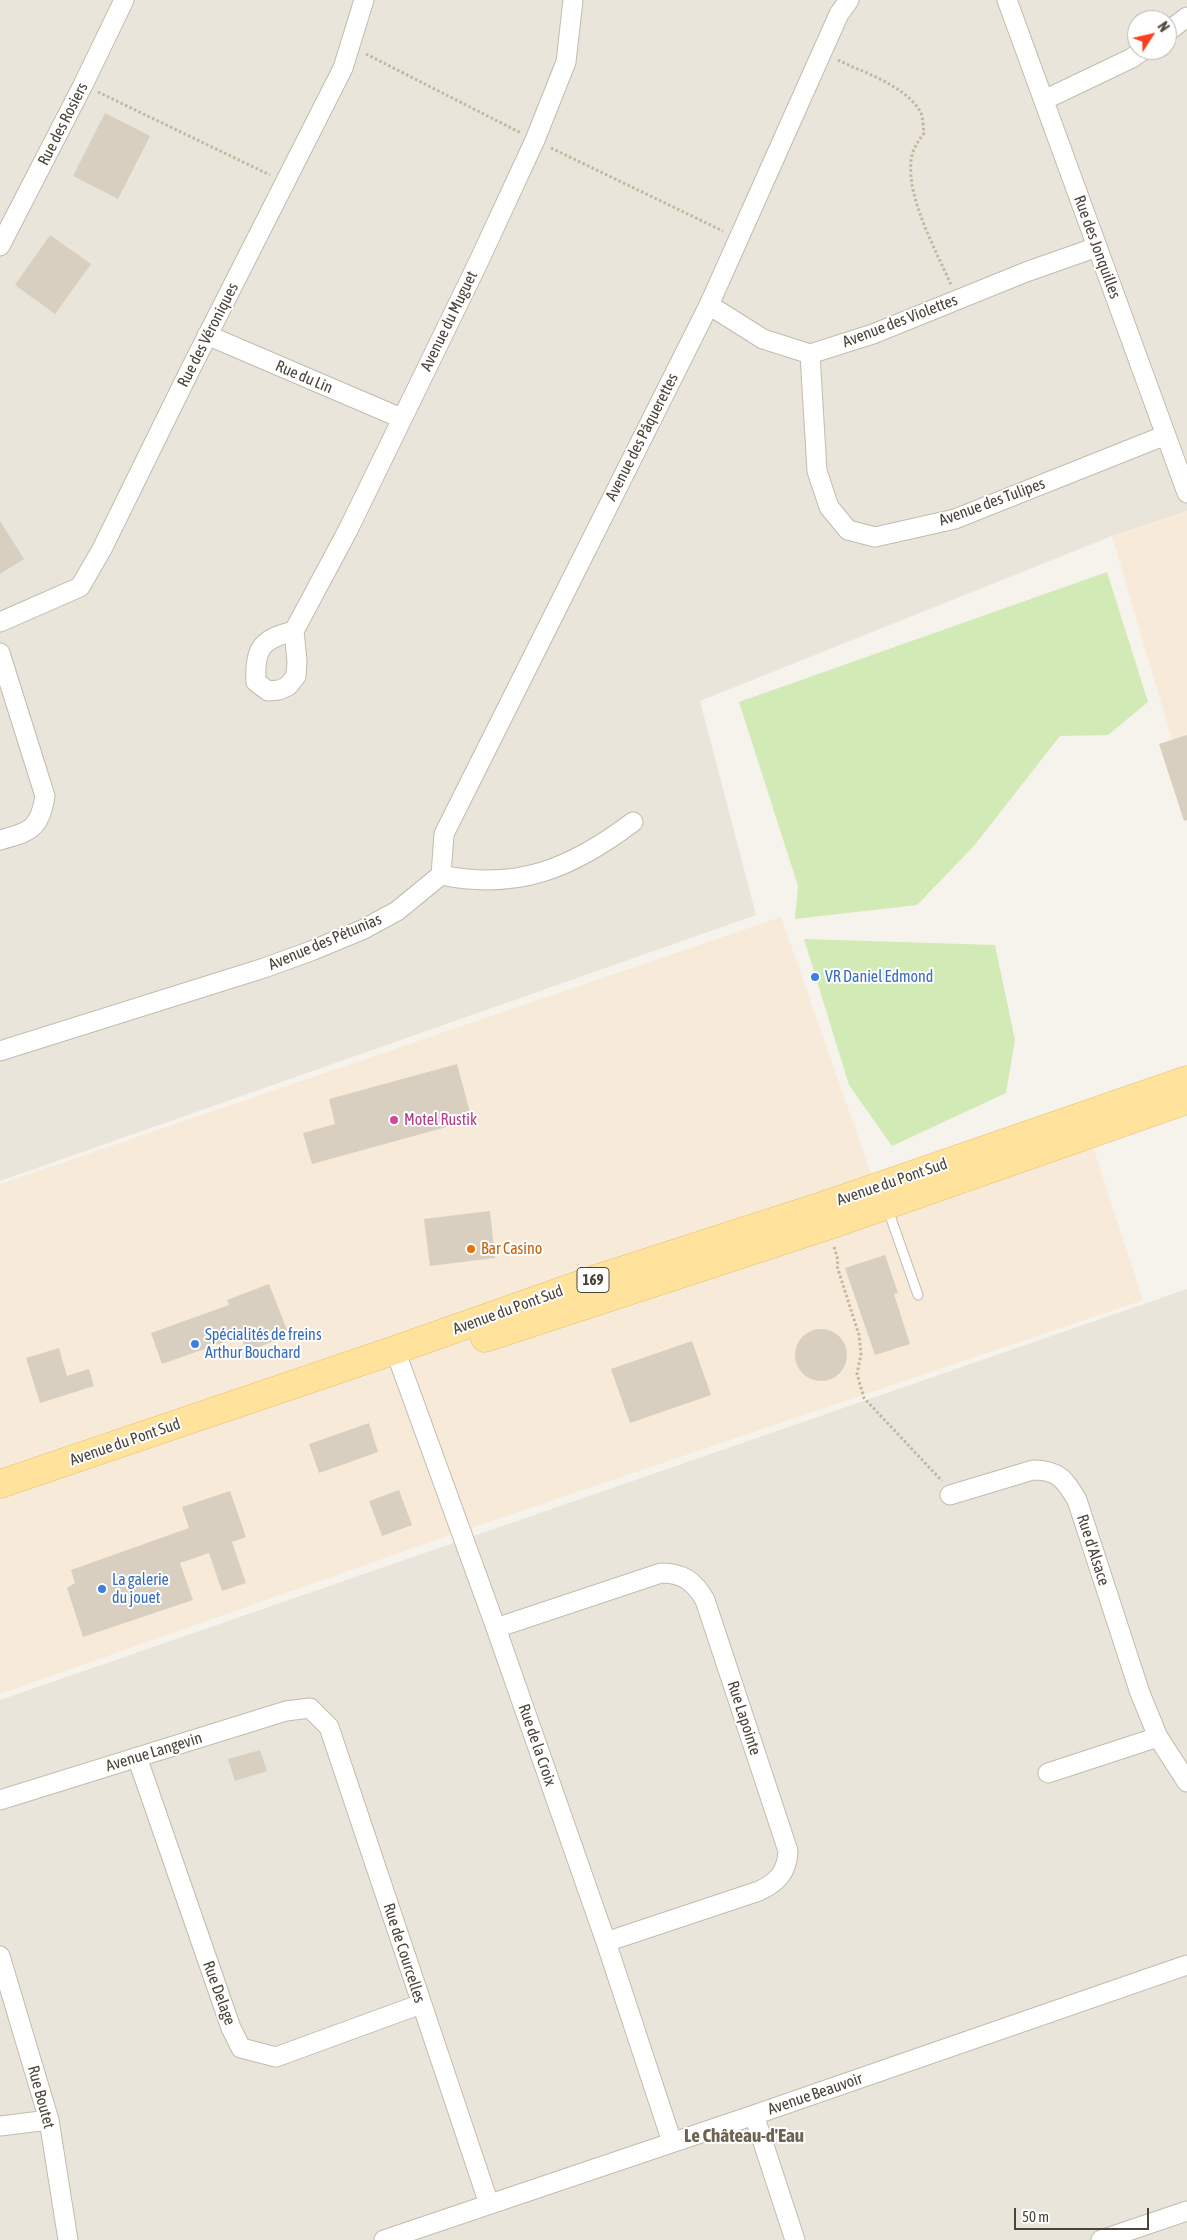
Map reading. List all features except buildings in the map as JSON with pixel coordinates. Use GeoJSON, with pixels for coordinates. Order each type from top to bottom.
{"type":"FeatureCollection","features":[{"type":"Feature","properties":{"kind":"main road","name":"Avenue du Pont Sud"},"geometry":{"type":"LineString","coordinates":[[0,1501],[398,1358],[602,1276],[822,1206],[1187,1080]]}},
{"type":"Feature","properties":{"kind":"main road","name":"Avenue du Pont Sud"},"geometry":{"type":"LineString","coordinates":[[0,1484],[398,1358],[821,1228],[1187,1100]]}},
{"type":"Feature","properties":{"kind":"street","name":"Rue des Rosiers"},"geometry":{"type":"LineString","coordinates":[[0,246],[84,85],[124,0]]}},
{"type":"Feature","properties":{"kind":"street","name":"Rue des Véroniques"},"geometry":{"type":"LineString","coordinates":[[0,622],[80,587],[102,549],[207,335],[343,68],[364,0]]}},
{"type":"Feature","properties":{"kind":"street","name":"Avenue du Muguet"},"geometry":{"type":"LineString","coordinates":[[294,632],[348,530],[478,263],[535,140],[566,62],[574,0]]}},
{"type":"Feature","properties":{"kind":"street","name":"Avenue des Pâquerettes"},"geometry":{"type":"LineString","coordinates":[[441,875],[444,834],[708,304],[839,14],[849,0]]}},
{"type":"Feature","properties":{"kind":"street","name":"Rue des Jonquilles"},"geometry":{"type":"LineString","coordinates":[[1007,0],[1187,493]]}},
{"type":"Feature","properties":{"kind":"street"},"geometry":{"type":"LineString","coordinates":[[1044,100],[1128,60]]}},
{"type":"Feature","properties":{"kind":"street","name":"Avenue des Violettes"},"geometry":{"type":"LineString","coordinates":[[810,354],[873,334],[1026,272],[1097,247]]}},
{"type":"Feature","properties":{"kind":"street"},"geometry":{"type":"LineString","coordinates":[[708,304],[763,339],[810,354]]}},
{"type":"Feature","properties":{"kind":"street","name":"Rue du Lin"},"geometry":{"type":"LineString","coordinates":[[207,335],[401,418]]}},
{"type":"Feature","properties":{"kind":"street","name":"Avenue des Tulipes"},"geometry":{"type":"LineString","coordinates":[[810,354],[817,471],[829,507],[848,530],[875,537],[955,519],[1166,435]]}},
{"type":"Feature","properties":{"kind":"street"},"geometry":{"type":"LineString","coordinates":[[0,653],[45,796],[42,816],[31,829],[0,840]]}},
{"type":"Feature","properties":{"kind":"street"},"geometry":{"type":"LineString","coordinates":[[441,875],[466,880],[502,881],[544,872],[580,858],[633,822]]}},
{"type":"Feature","properties":{"kind":"street","name":"Avenue des Pétunias"},"geometry":{"type":"LineString","coordinates":[[0,1051],[264,968],[311,951],[364,929],[397,911],[441,875]]}},
{"type":"Feature","properties":{"kind":"street","name":"Rue de la Croix"},"geometry":{"type":"LineString","coordinates":[[398,1358],[496,1628],[606,1942],[672,2142]]}},
{"type":"Feature","properties":{"kind":"street","name":"Rue d'Alsace"},"geometry":{"type":"LineString","coordinates":[[952,1494],[1033,1470],[1046,1470],[1056,1474],[1067,1483],[1077,1500],[1140,1693],[1158,1737],[1187,1782]]}},
{"type":"Feature","properties":{"kind":"street","name":"Rue Lapointe"},"geometry":{"type":"LineString","coordinates":[[496,1628],[661,1573],[674,1573],[685,1576],[693,1583],[705,1600],[788,1851],[787,1862],[779,1879],[771,1885],[606,1942]]}},
{"type":"Feature","properties":{"kind":"street","name":"Avenue Langevin"},"geometry":{"type":"LineString","coordinates":[[0,1800],[286,1710],[310,1708]]}},
{"type":"Feature","properties":{"kind":"street","name":"Rue de Courcelles"},"geometry":{"type":"LineString","coordinates":[[310,1708],[329,1727],[488,2204]]}},
{"type":"Feature","properties":{"kind":"street"},"geometry":{"type":"LineString","coordinates":[[1048,1773],[1158,1737]]}},
{"type":"Feature","properties":{"kind":"street","name":"Rue Delage"},"geometry":{"type":"LineString","coordinates":[[137,1757],[231,2028],[242,2048],[276,2057],[421,2004]]}},
{"type":"Feature","properties":{"kind":"street","name":"Rue Boutet"},"geometry":{"type":"LineString","coordinates":[[0,1956],[49,2120],[68,2240]]}},
{"type":"Feature","properties":{"kind":"street","name":"Avenue Beauvoir"},"geometry":{"type":"LineString","coordinates":[[384,2240],[754,2115],[1187,1965]]}},
{"type":"Feature","properties":{"kind":"street"},"geometry":{"type":"LineString","coordinates":[[754,2115],[795,2240]]}},
{"type":"Feature","properties":{"kind":"street"},"geometry":{"type":"LineString","coordinates":[[0,2126],[49,2120]]}},
{"type":"Feature","properties":{"kind":"street"},"geometry":{"type":"LineString","coordinates":[[1101,2240],[1187,2211]]}},
{"type":"Feature","properties":{"kind":"lane"},"geometry":{"type":"LineString","coordinates":[[886,1204],[918,1295]]}},
{"type":"Feature","properties":{"kind":"path"},"geometry":{"type":"LineString","coordinates":[[822,52],[892,86],[907,97],[921,112],[924,133],[915,146],[911,161],[913,189],[957,300]]}},
{"type":"Feature","properties":{"kind":"path"},"geometry":{"type":"LineString","coordinates":[[84,85],[285,182]]}},
{"type":"Feature","properties":{"kind":"path"},"geometry":{"type":"LineString","coordinates":[[833,1244],[838,1260],[837,1266],[859,1335],[861,1354],[857,1374],[864,1398],[952,1494]]}},
{"type":"Feature","properties":{"kind":"shaded area"},"geometry":{"type":"Polygon","coordinates":[[[0,0],[1187,0],[1187,511],[1112,536],[700,701],[756,915],[0,1181],[0,0]]]}},
{"type":"Feature","properties":{"kind":"shaded area"},"geometry":{"type":"Polygon","coordinates":[[[1187,511],[1187,791],[1112,536],[1187,511]]]}},
{"type":"Feature","properties":{"kind":"shaded area"},"geometry":{"type":"Polygon","coordinates":[[[781,917],[884,1211],[1092,1144],[1143,1300],[450,1535],[0,1694],[0,1184],[781,917]]]}},
{"type":"Feature","properties":{"kind":"shaded area"},"geometry":{"type":"Polygon","coordinates":[[[1187,1289],[1187,2240],[0,2240],[0,1700],[1187,1289]]]}},
{"type":"Feature","properties":{"kind":"green space"},"geometry":{"type":"Polygon","coordinates":[[[1107,572],[1148,702],[1108,735],[1060,736],[973,847],[917,905],[795,919],[798,886],[739,702],[1107,572]]]}},
{"type":"Feature","properties":{"kind":"green space"},"geometry":{"type":"Polygon","coordinates":[[[804,939],[995,945],[1015,1040],[1006,1093],[892,1146],[849,1085],[804,939]]]}},
{"type":"Feature","properties":{"kind":"place","name":"VR Daniel Edmond"},"geometry":{"type":"Point","coordinates":[815,977]}},
{"type":"Feature","properties":{"kind":"place","name":"Motel Rustik"},"geometry":{"type":"Point","coordinates":[394,1120]}},
{"type":"Feature","properties":{"kind":"place","name":"Bar Casino"},"geometry":{"type":"Point","coordinates":[471,1249]}},
{"type":"Feature","properties":{"kind":"place","name":"Spécialités de freins Arthur Bouchard"},"geometry":{"type":"Point","coordinates":[195,1344]}},
{"type":"Feature","properties":{"kind":"place","name":"La galerie du jouet"},"geometry":{"type":"Point","coordinates":[102,1589]}},
{"type":"Feature","properties":{"kind":"district","name":"Le Château-d'Eau"},"geometry":{"type":"Point","coordinates":[744,2136]}}]}
